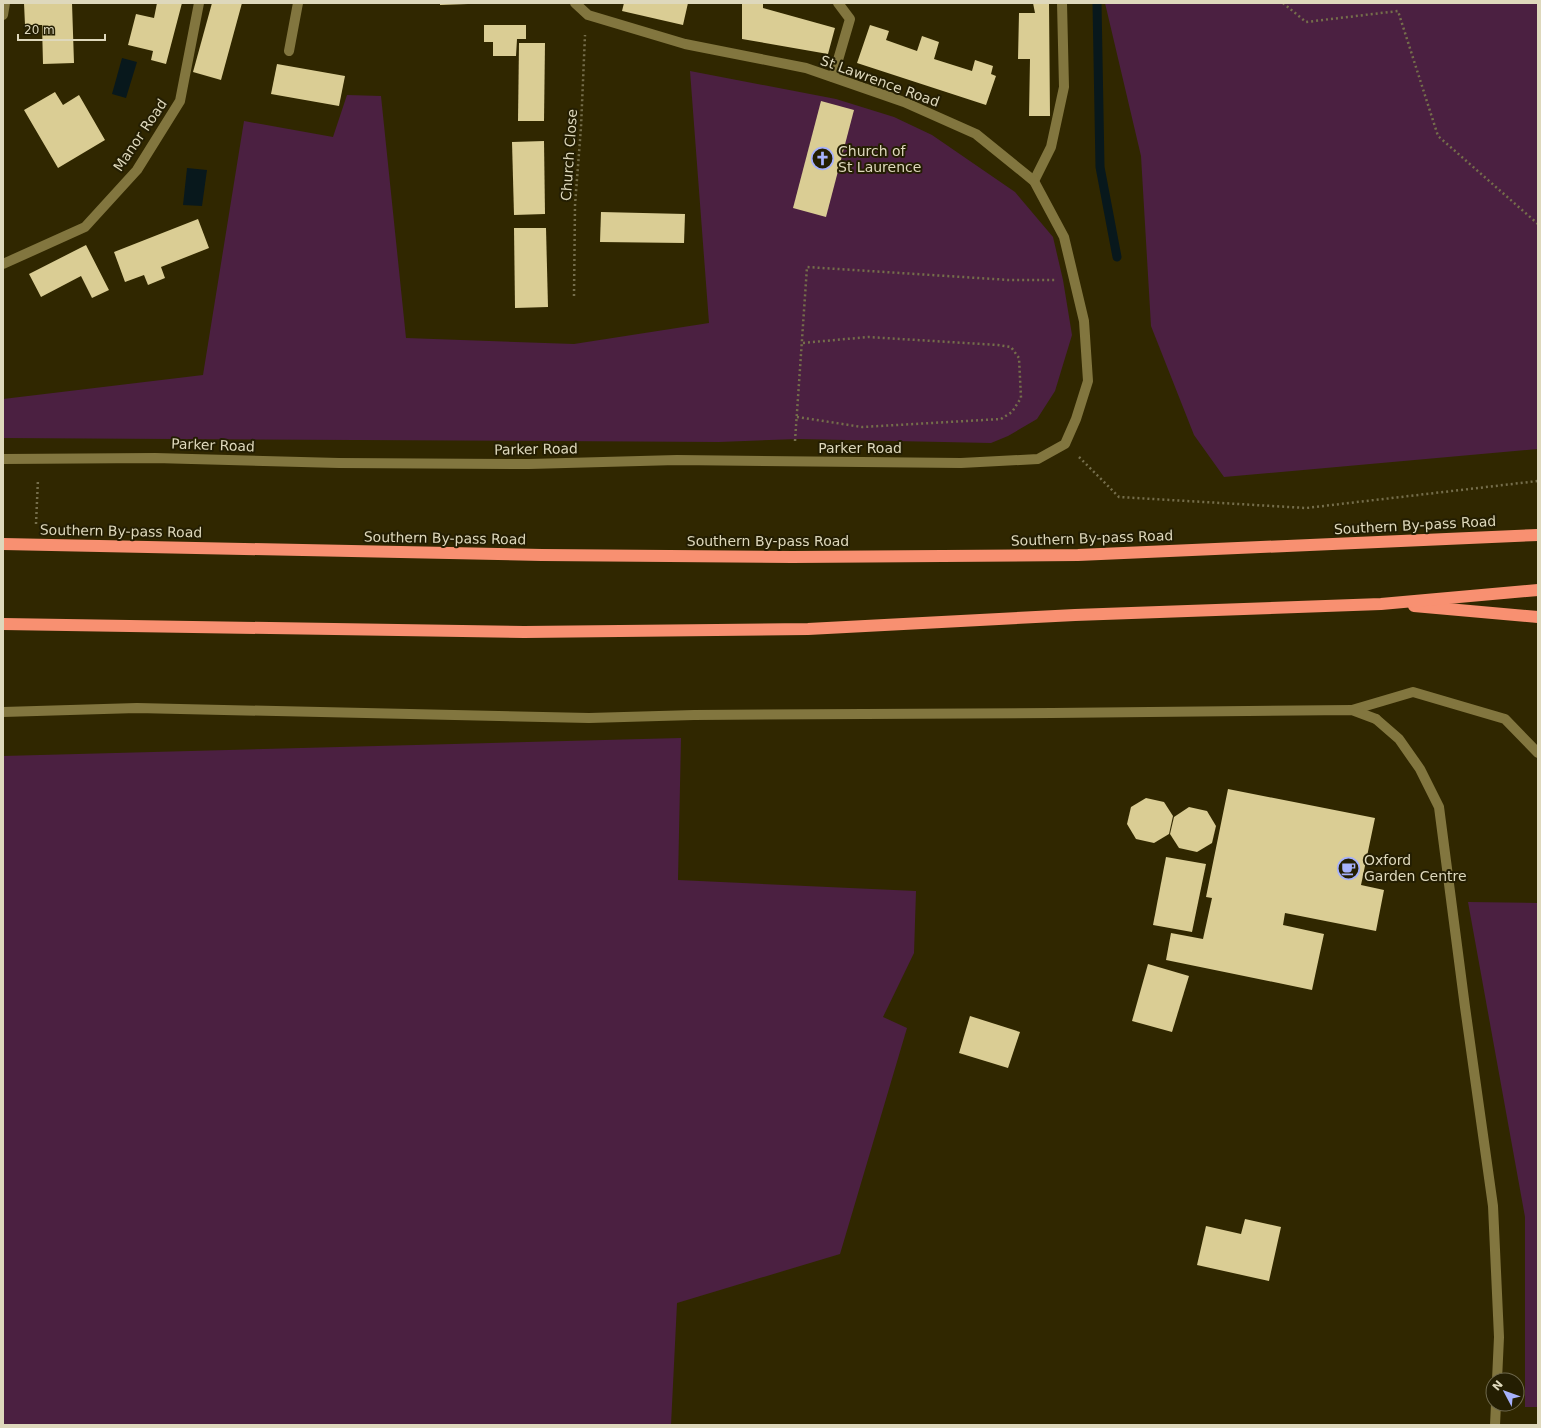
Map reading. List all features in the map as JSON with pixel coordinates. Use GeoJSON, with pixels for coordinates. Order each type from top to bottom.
{"type":"FeatureCollection","features":[{"type":"Feature","properties":{"kind":"highway","name":"Southern By-pass Road"},"geometry":{"type":"LineString","coordinates":[[3,544],[534,555],[792,557],[1078,555],[1536,534]]}},
{"type":"Feature","properties":{"kind":"highway"},"geometry":{"type":"LineString","coordinates":[[3,624],[524,632],[808,629],[1075,615],[1381,604],[1538,590]]}},
{"type":"Feature","properties":{"kind":"highway"},"geometry":{"type":"LineString","coordinates":[[1381,604],[1538,617]]}},
{"type":"Feature","properties":{"kind":"street"},"geometry":{"type":"LineString","coordinates":[[3,15],[5,3]]}},
{"type":"Feature","properties":{"kind":"street","name":"Manor Road"},"geometry":{"type":"LineString","coordinates":[[3,264],[85,227],[137,170],[180,100],[199,3]]}},
{"type":"Feature","properties":{"kind":"street"},"geometry":{"type":"LineString","coordinates":[[289,51],[298,3]]}},
{"type":"Feature","properties":{"kind":"street","name":"St Lawrence Road"},"geometry":{"type":"LineString","coordinates":[[575,3],[588,15],[685,44],[806,68],[904,102],[976,134],[1034,181],[1064,237],[1084,321],[1088,381],[1076,419],[1065,444]]}},
{"type":"Feature","properties":{"kind":"street"},"geometry":{"type":"LineString","coordinates":[[833,77],[850,19],[838,3]]}},
{"type":"Feature","properties":{"kind":"street"},"geometry":{"type":"LineString","coordinates":[[1034,181],[1051,147],[1064,87],[1062,3]]}},
{"type":"Feature","properties":{"kind":"street","name":"Parker Road"},"geometry":{"type":"LineString","coordinates":[[3,459],[155,458],[339,463],[522,464],[677,460],[961,463],[1038,459],[1065,444]]}},
{"type":"Feature","properties":{"kind":"street"},"geometry":{"type":"LineString","coordinates":[[3,712],[136,708],[589,718],[694,715],[1052,714],[1352,710],[1414,692],[1505,719],[1538,753]]}},
{"type":"Feature","properties":{"kind":"street"},"geometry":{"type":"LineString","coordinates":[[1352,710],[1376,719],[1399,739],[1420,769],[1439,807],[1493,1206],[1499,1337],[1497,1372]]}},
{"type":"Feature","properties":{"kind":"street"},"geometry":{"type":"LineString","coordinates":[[1495,1425],[1496,1412]]}},
{"type":"Feature","properties":{"kind":"path"},"geometry":{"type":"LineString","coordinates":[[1283,3],[1306,22],[1398,12],[1438,136],[1538,224]]}},
{"type":"Feature","properties":{"kind":"path","name":"Church Close"},"geometry":{"type":"LineString","coordinates":[[574,296],[575,205],[582,127],[585,26],[588,15]]}},
{"type":"Feature","properties":{"kind":"path"},"geometry":{"type":"LineString","coordinates":[[794,461],[807,267],[1009,280],[1063,280],[1074,276]]}},
{"type":"Feature","properties":{"kind":"path"},"geometry":{"type":"LineString","coordinates":[[797,417],[862,427],[1001,419],[1012,412],[1021,398],[1019,358],[1011,347],[868,337],[802,343]]}},
{"type":"Feature","properties":{"kind":"path"},"geometry":{"type":"LineString","coordinates":[[1065,444],[1119,497],[1306,508],[1538,482]]}},
{"type":"Feature","properties":{"kind":"path"},"geometry":{"type":"LineString","coordinates":[[34,544],[40,458]]}},
{"type":"Feature","properties":{"kind":"shaded area"},"geometry":{"type":"Polygon","coordinates":[[[1105,3],[1538,3],[1538,449],[1224,477],[1194,435],[1151,326],[1141,156],[1105,3]]]}},
{"type":"Feature","properties":{"kind":"shaded area"},"geometry":{"type":"Polygon","coordinates":[[[122,58],[137,62],[126,98],[112,94],[122,58]]]}},
{"type":"Feature","properties":{"kind":"shaded area"},"geometry":{"type":"Polygon","coordinates":[[[690,71],[836,99],[894,117],[932,135],[1015,192],[1053,237],[1063,280],[1072,335],[1055,391],[1037,419],[1008,436],[991,443],[798,439],[719,442],[3,438],[3,399],[203,375],[244,121],[333,137],[347,95],[381,96],[406,338],[574,344],[709,323],[690,71]]]}},
{"type":"Feature","properties":{"kind":"shaded area"},"geometry":{"type":"Polygon","coordinates":[[[187,168],[207,170],[202,206],[183,205],[187,168]]]}},
{"type":"Feature","properties":{"kind":"shaded area"},"geometry":{"type":"Polygon","coordinates":[[[681,738],[678,880],[916,891],[914,953],[883,1017],[907,1028],[840,1254],[677,1303],[671,1425],[3,1425],[3,756],[681,738]]]}},
{"type":"Feature","properties":{"kind":"shaded area"},"geometry":{"type":"Polygon","coordinates":[[[1468,902],[1538,903],[1538,1407],[1525,1407],[1525,1217],[1468,902]]]}},
{"type":"Feature","properties":{"kind":"building"},"geometry":{"type":"Polygon","coordinates":[[[24,3],[72,3],[74,63],[43,64],[42,25],[25,25],[24,3]]]}},
{"type":"Feature","properties":{"kind":"building"},"geometry":{"type":"Polygon","coordinates":[[[157,3],[182,3],[166,64],[151,60],[153,51],[128,45],[136,14],[154,18],[157,3]]]}},
{"type":"Feature","properties":{"kind":"building"},"geometry":{"type":"Polygon","coordinates":[[[212,3],[242,3],[221,80],[193,72],[212,3]]]}},
{"type":"Feature","properties":{"kind":"building"},"geometry":{"type":"Polygon","coordinates":[[[440,3],[468,3],[468,4],[440,5],[440,3]]]}},
{"type":"Feature","properties":{"kind":"building"},"geometry":{"type":"Polygon","coordinates":[[[624,3],[688,3],[683,25],[622,11],[624,3]]]}},
{"type":"Feature","properties":{"kind":"building"},"geometry":{"type":"Polygon","coordinates":[[[742,3],[763,3],[763,8],[835,28],[828,54],[742,39],[742,3]]]}},
{"type":"Feature","properties":{"kind":"building"},"geometry":{"type":"Polygon","coordinates":[[[1033,3],[1049,3],[1050,116],[1029,116],[1030,59],[1018,59],[1019,13],[1035,13],[1033,3]]]}},
{"type":"Feature","properties":{"kind":"building"},"geometry":{"type":"Polygon","coordinates":[[[484,25],[526,25],[526,39],[517,39],[516,56],[493,56],[493,42],[484,42],[484,25]]]}},
{"type":"Feature","properties":{"kind":"building"},"geometry":{"type":"Polygon","coordinates":[[[870,25],[889,31],[886,40],[917,51],[922,36],[939,42],[934,59],[972,71],[975,60],[993,66],[991,74],[996,76],[986,105],[857,63],[870,25]]]}},
{"type":"Feature","properties":{"kind":"building"},"geometry":{"type":"Polygon","coordinates":[[[519,43],[545,43],[544,121],[518,121],[519,43]]]}},
{"type":"Feature","properties":{"kind":"building"},"geometry":{"type":"Polygon","coordinates":[[[277,64],[345,76],[339,106],[271,94],[277,64]]]}},
{"type":"Feature","properties":{"kind":"building"},"geometry":{"type":"Polygon","coordinates":[[[55,92],[63,105],[79,95],[105,140],[58,168],[24,110],[55,92]]]}},
{"type":"Feature","properties":{"kind":"building","name":"Church of St Laurence"},"geometry":{"type":"Polygon","coordinates":[[[821,101],[854,110],[826,217],[793,208],[821,101]]]}},
{"type":"Feature","properties":{"kind":"building"},"geometry":{"type":"Polygon","coordinates":[[[544,141],[545,214],[514,215],[512,142],[544,141]]]}},
{"type":"Feature","properties":{"kind":"building"},"geometry":{"type":"Polygon","coordinates":[[[601,212],[685,214],[684,243],[600,242],[601,212]]]}},
{"type":"Feature","properties":{"kind":"building"},"geometry":{"type":"Polygon","coordinates":[[[198,219],[209,248],[161,267],[165,278],[148,285],[144,275],[125,282],[114,252],[198,219]]]}},
{"type":"Feature","properties":{"kind":"building"},"geometry":{"type":"Polygon","coordinates":[[[514,228],[546,228],[548,307],[515,308],[514,228]]]}},
{"type":"Feature","properties":{"kind":"building"},"geometry":{"type":"Polygon","coordinates":[[[86,245],[109,290],[92,298],[81,276],[41,297],[29,274],[86,245]]]}},
{"type":"Feature","properties":{"kind":"building"},"geometry":{"type":"Polygon","coordinates":[[[1228,789],[1375,818],[1361,885],[1384,890],[1376,931],[1285,913],[1283,925],[1324,934],[1312,990],[1166,960],[1171,933],[1203,939],[1212,898],[1206,897],[1228,789]]]}},
{"type":"Feature","properties":{"kind":"building"},"geometry":{"type":"Polygon","coordinates":[[[1146,798],[1164,802],[1173,816],[1169,834],[1154,843],[1136,839],[1127,824],[1131,807],[1146,798]]]}},
{"type":"Feature","properties":{"kind":"building"},"geometry":{"type":"Polygon","coordinates":[[[1189,807],[1207,811],[1216,826],[1212,843],[1197,852],[1179,848],[1170,834],[1174,817],[1189,807]]]}},
{"type":"Feature","properties":{"kind":"building"},"geometry":{"type":"Polygon","coordinates":[[[1166,857],[1206,864],[1192,932],[1153,925],[1166,857]]]}},
{"type":"Feature","properties":{"kind":"building"},"geometry":{"type":"Polygon","coordinates":[[[1148,964],[1189,976],[1172,1032],[1132,1021],[1148,964]]]}},
{"type":"Feature","properties":{"kind":"building"},"geometry":{"type":"Polygon","coordinates":[[[970,1016],[1020,1032],[1008,1068],[959,1053],[970,1016]]]}},
{"type":"Feature","properties":{"kind":"building"},"geometry":{"type":"Polygon","coordinates":[[[1245,1219],[1281,1227],[1269,1281],[1197,1265],[1206,1226],[1241,1234],[1245,1219]]]}},
{"type":"Feature","properties":{"kind":"waterway"},"geometry":{"type":"LineString","coordinates":[[1097,3],[1100,167],[1117,257]]}},
{"type":"Feature","properties":{"kind":"place","name":"Church of St Laurence"},"geometry":{"type":"Point","coordinates":[823,159]}},
{"type":"Feature","properties":{"kind":"place","name":"Oxford Garden Centre"},"geometry":{"type":"Point","coordinates":[1348,868]}}]}
